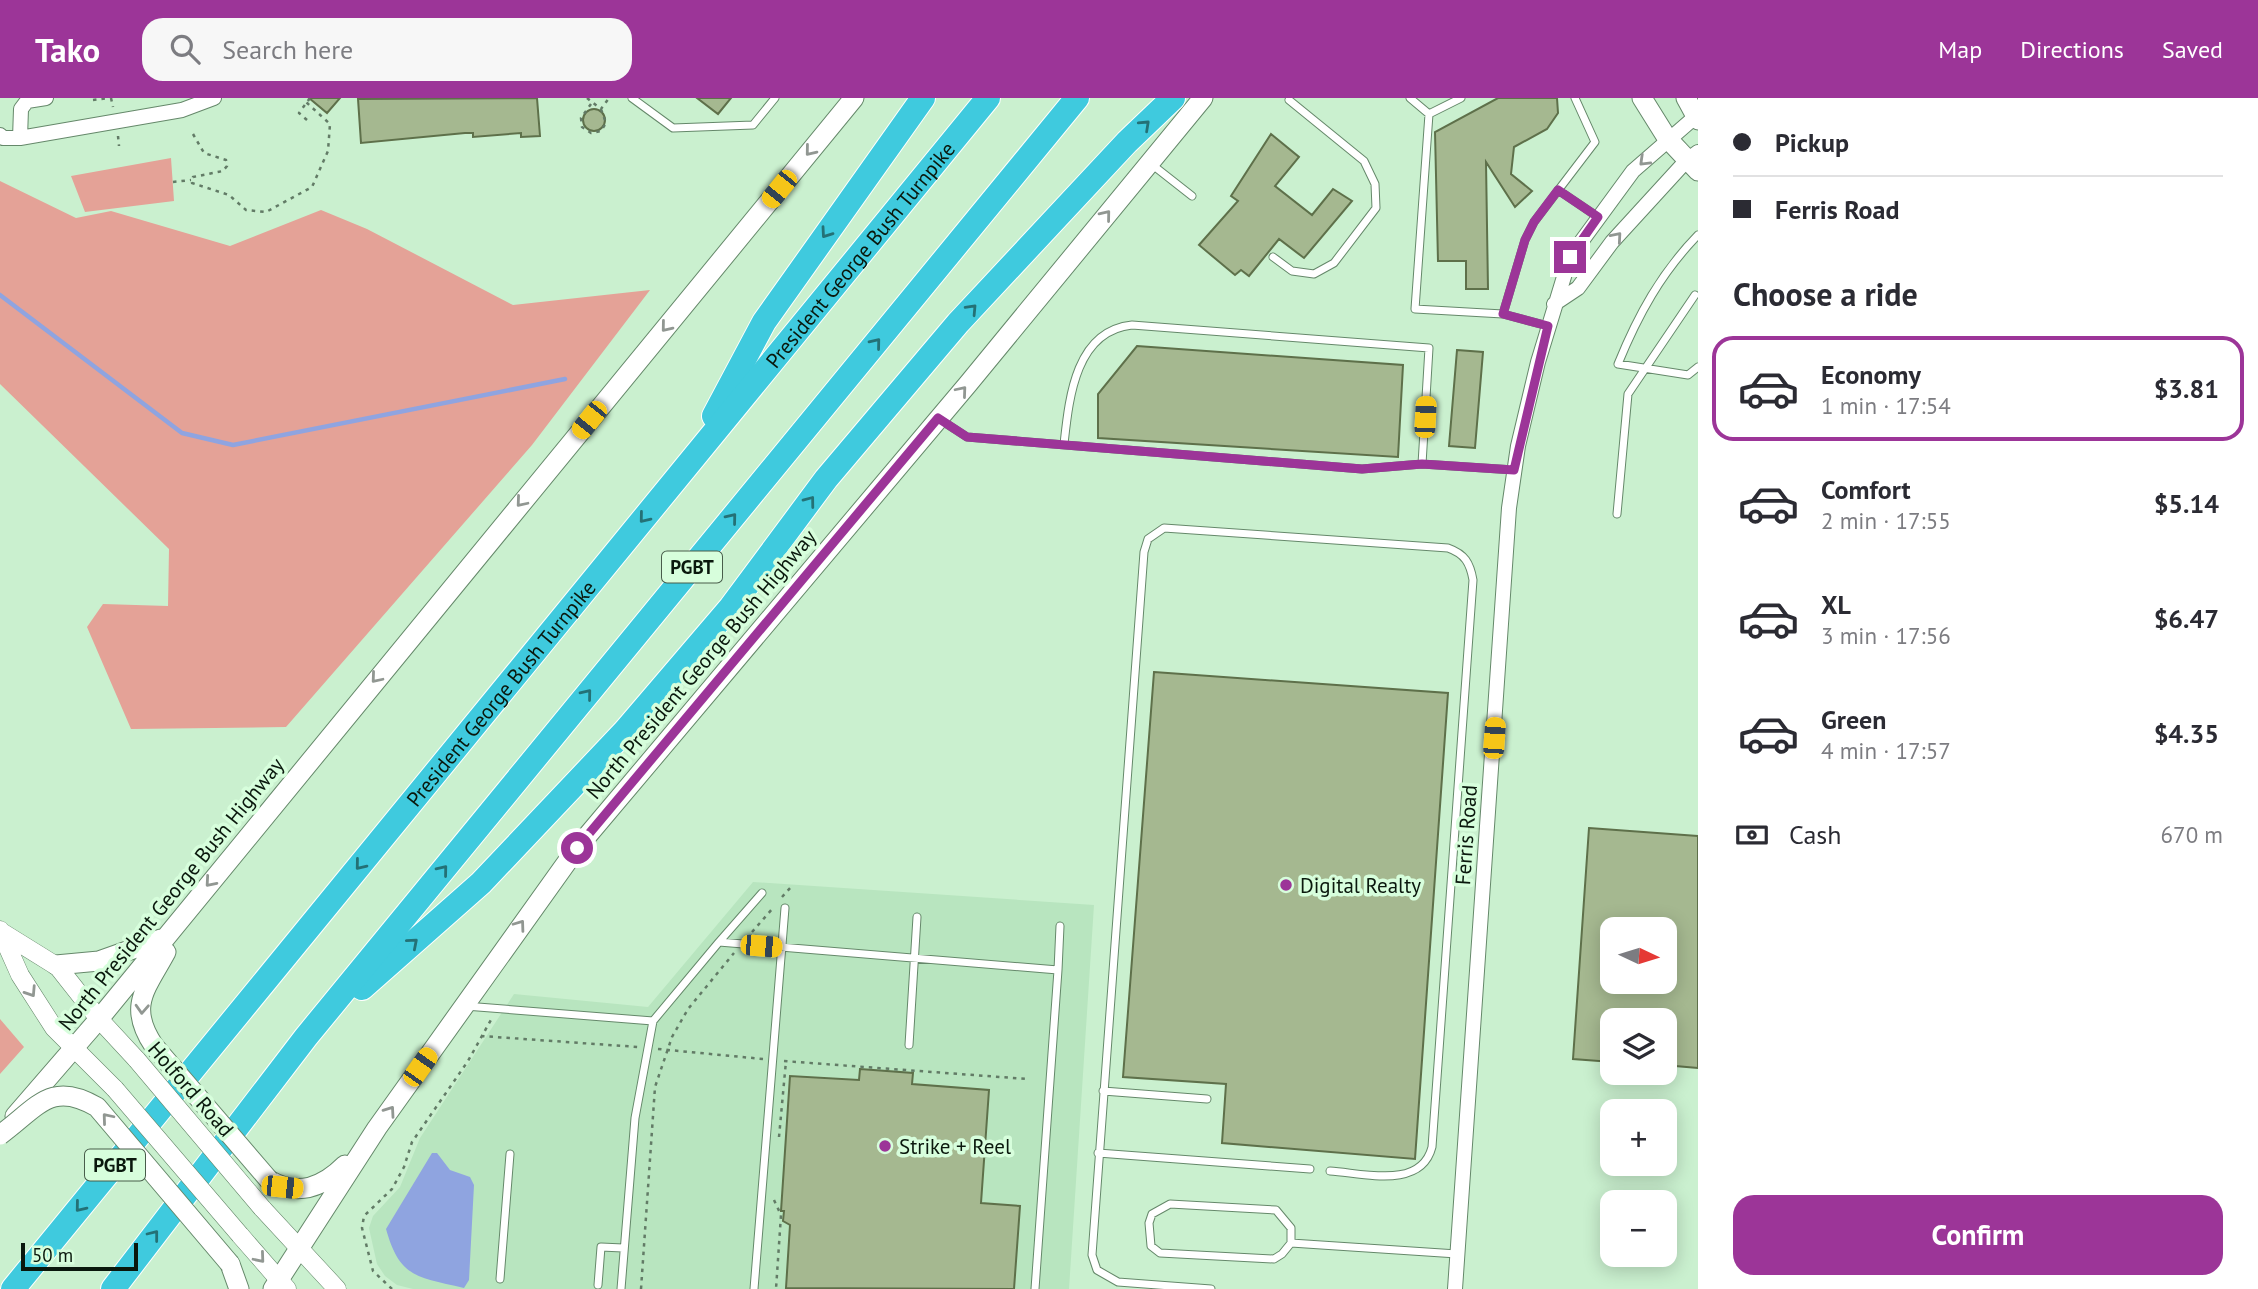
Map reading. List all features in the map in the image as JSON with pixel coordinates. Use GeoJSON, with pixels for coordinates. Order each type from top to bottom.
{"type":"FeatureCollection","features":[{"type":"Feature","properties":{"kind":"highway"},"geometry":{"type":"LineString","coordinates":[[688,466],[764,322],[923,98]]}},
{"type":"Feature","properties":{"kind":"highway","name":"President George Bush Turnpike"},"geometry":{"type":"LineString","coordinates":[[13,1289],[989,98]]}},
{"type":"Feature","properties":{"kind":"highway","name":"PGBT"},"geometry":{"type":"LineString","coordinates":[[113,1289],[306,1037],[1077,98]]}},
{"type":"Feature","properties":{"kind":"highway"},"geometry":{"type":"LineString","coordinates":[[306,1037],[481,883],[625,731],[731,607],[826,479],[958,323],[1126,142],[1173,98]]}},
{"type":"Feature","properties":{"kind":"main road","name":"North President George Bush Highway"},"geometry":{"type":"LineString","coordinates":[[0,1134],[99,1019],[854,98]]}},
{"type":"Feature","properties":{"kind":"main road","name":"North President George Bush Highway"},"geometry":{"type":"LineString","coordinates":[[280,1286],[298,1250],[370,1140],[577,848],[1203,98]]}},
{"type":"Feature","properties":{"kind":"main road"},"geometry":{"type":"LineString","coordinates":[[1642,98],[1667,138],[1694,161]]}},
{"type":"Feature","properties":{"kind":"main road"},"geometry":{"type":"LineString","coordinates":[[1686,98],[1697,118]]}},
{"type":"Feature","properties":{"kind":"main road"},"geometry":{"type":"LineString","coordinates":[[192,904],[145,988],[138,1009],[143,1029],[154,1046],[269,1180],[282,1187],[300,1189],[318,1186],[332,1179],[370,1140]]}},
{"type":"Feature","properties":{"kind":"main road"},"geometry":{"type":"LineString","coordinates":[[56,965],[109,959],[165,937]]}},
{"type":"Feature","properties":{"kind":"main road"},"geometry":{"type":"LineString","coordinates":[[0,1134],[56,1094],[76,1094],[97,1107],[230,1264],[239,1289]]}},
{"type":"Feature","properties":{"kind":"street"},"geometry":{"type":"LineString","coordinates":[[20,138],[21,108],[27,101],[46,98]]}},
{"type":"Feature","properties":{"kind":"street"},"geometry":{"type":"LineString","coordinates":[[0,135],[3,138],[20,138],[182,110],[208,99]]}},
{"type":"Feature","properties":{"kind":"street","name":"Ferris Road"},"geometry":{"type":"LineString","coordinates":[[1455,1289],[1509,508],[1514,470],[1548,326],[1570,257],[1633,171],[1667,138],[1697,118]]}},
{"type":"Feature","properties":{"kind":"street"},"geometry":{"type":"LineString","coordinates":[[1554,304],[1578,288],[1612,243],[1694,161]]}},
{"type":"Feature","properties":{"kind":"street","name":"Holford Road"},"geometry":{"type":"LineString","coordinates":[[0,930],[56,965],[99,1019],[298,1250],[337,1289]]}},
{"type":"Feature","properties":{"kind":"street","name":"Holford Road"},"geometry":{"type":"LineString","coordinates":[[0,930],[20,975],[54,1028],[115,1089],[280,1286]]}},
{"type":"Feature","properties":{"kind":"lane"},"geometry":{"type":"LineString","coordinates":[[632,98],[673,128],[753,125],[775,98]]}},
{"type":"Feature","properties":{"kind":"lane"},"geometry":{"type":"LineString","coordinates":[[1410,98],[1429,114]]}},
{"type":"Feature","properties":{"kind":"lane"},"geometry":{"type":"LineString","coordinates":[[1429,114],[1461,98]]}},
{"type":"Feature","properties":{"kind":"lane"},"geometry":{"type":"LineString","coordinates":[[1503,314],[1525,240],[1534,222],[1595,142],[1575,98]]}},
{"type":"Feature","properties":{"kind":"lane"},"geometry":{"type":"LineString","coordinates":[[1273,257],[1292,271],[1314,274],[1334,263],[1376,208],[1375,184],[1364,161],[1289,99]]}},
{"type":"Feature","properties":{"kind":"lane"},"geometry":{"type":"LineString","coordinates":[[1429,114],[1415,309],[1503,314],[1548,326]]}},
{"type":"Feature","properties":{"kind":"lane"},"geometry":{"type":"LineString","coordinates":[[1149,163],[1192,195]]}},
{"type":"Feature","properties":{"kind":"lane"},"geometry":{"type":"LineString","coordinates":[[1558,190],[1598,217]]}},
{"type":"Feature","properties":{"kind":"lane"},"geometry":{"type":"LineString","coordinates":[[1698,235],[1675,259],[1637,316],[1618,364],[1688,375],[1698,367]]}},
{"type":"Feature","properties":{"kind":"lane"},"geometry":{"type":"LineString","coordinates":[[1617,514],[1628,394],[1695,295]]}},
{"type":"Feature","properties":{"kind":"lane"},"geometry":{"type":"LineString","coordinates":[[1064,444],[1070,391],[1076,370],[1104,335],[1116,327],[1132,325],[1429,348],[1422,464]]}},
{"type":"Feature","properties":{"kind":"lane"},"geometry":{"type":"LineString","coordinates":[[938,418],[967,437],[1362,469],[1422,464],[1514,470]]}},
{"type":"Feature","properties":{"kind":"lane"},"geometry":{"type":"LineString","coordinates":[[1211,1289],[1120,1286],[1097,1270],[1092,1255],[1144,552],[1148,540],[1164,528],[1448,548],[1459,552],[1471,568],[1473,580],[1432,1147],[1429,1158],[1422,1167],[1399,1176],[1330,1171]]}},
{"type":"Feature","properties":{"kind":"lane"},"geometry":{"type":"LineString","coordinates":[[621,1289],[635,1118],[653,1021],[762,893]]}},
{"type":"Feature","properties":{"kind":"lane"},"geometry":{"type":"LineString","coordinates":[[754,1289],[785,908]]}},
{"type":"Feature","properties":{"kind":"lane"},"geometry":{"type":"LineString","coordinates":[[909,1045],[917,917]]}},
{"type":"Feature","properties":{"kind":"lane"},"geometry":{"type":"LineString","coordinates":[[1035,1289],[1060,926]]}},
{"type":"Feature","properties":{"kind":"lane"},"geometry":{"type":"LineString","coordinates":[[719,942],[1058,970]]}},
{"type":"Feature","properties":{"kind":"lane"},"geometry":{"type":"LineString","coordinates":[[463,1006],[653,1021]]}},
{"type":"Feature","properties":{"kind":"lane"},"geometry":{"type":"LineString","coordinates":[[1103,1091],[1207,1099]]}},
{"type":"Feature","properties":{"kind":"lane"},"geometry":{"type":"LineString","coordinates":[[1098,1153],[1310,1169]]}},
{"type":"Feature","properties":{"kind":"lane"},"geometry":{"type":"LineString","coordinates":[[500,1279],[510,1154]]}},
{"type":"Feature","properties":{"kind":"lane"},"geometry":{"type":"LineString","coordinates":[[1170,1205],[1276,1210],[1291,1228],[1291,1243],[1283,1254],[1273,1259],[1160,1253],[1151,1246],[1149,1223],[1152,1214],[1170,1205]]}},
{"type":"Feature","properties":{"kind":"lane"},"geometry":{"type":"LineString","coordinates":[[1291,1243],[1458,1254]]}},
{"type":"Feature","properties":{"kind":"lane"},"geometry":{"type":"LineString","coordinates":[[597,1285],[600,1247],[623,1248]]}},
{"type":"Feature","properties":{"kind":"path"},"geometry":{"type":"LineString","coordinates":[[93,100],[110,98],[114,110]]}},
{"type":"Feature","properties":{"kind":"path"},"geometry":{"type":"LineString","coordinates":[[587,98],[591,104],[601,109],[606,123],[601,131],[591,132],[582,127],[581,118],[591,104]]}},
{"type":"Feature","properties":{"kind":"path"},"geometry":{"type":"LineString","coordinates":[[601,109],[609,98]]}},
{"type":"Feature","properties":{"kind":"path"},"geometry":{"type":"LineString","coordinates":[[191,180],[195,186],[223,193],[246,210],[259,213],[305,192],[318,177],[331,132],[327,120],[308,100],[299,113],[307,120]]}},
{"type":"Feature","properties":{"kind":"path"},"geometry":{"type":"LineString","coordinates":[[117,132],[119,146]]}},
{"type":"Feature","properties":{"kind":"path"},"geometry":{"type":"LineString","coordinates":[[173,181],[191,180],[196,176],[223,171],[227,166],[226,160],[204,153],[193,134]]}},
{"type":"Feature","properties":{"kind":"path"},"geometry":{"type":"LineString","coordinates":[[749,936],[791,887]]}},
{"type":"Feature","properties":{"kind":"path"},"geometry":{"type":"LineString","coordinates":[[641,1289],[654,1087],[667,1049],[688,1009],[731,957]]}},
{"type":"Feature","properties":{"kind":"path"},"geometry":{"type":"LineString","coordinates":[[392,1289],[373,1272],[362,1228],[364,1216],[392,1189],[404,1167],[412,1142],[468,1061],[490,1022]]}},
{"type":"Feature","properties":{"kind":"path"},"geometry":{"type":"LineString","coordinates":[[481,1036],[634,1047]]}},
{"type":"Feature","properties":{"kind":"path"},"geometry":{"type":"LineString","coordinates":[[660,1049],[762,1059]]}},
{"type":"Feature","properties":{"kind":"path"},"geometry":{"type":"LineString","coordinates":[[779,1138],[784,1061],[1028,1079]]}},
{"type":"Feature","properties":{"kind":"path"},"geometry":{"type":"LineString","coordinates":[[775,1189],[774,1201],[781,1215],[776,1289]]}},
{"type":"Feature","properties":{"kind":"shaded area"},"geometry":{"type":"Polygon","coordinates":[[[171,158],[174,201],[85,212],[71,176],[171,158]]]}},
{"type":"Feature","properties":{"kind":"shaded area"},"geometry":{"type":"Polygon","coordinates":[[[0,181],[76,218],[111,211],[230,246],[321,210],[367,229],[513,305],[650,290],[532,445],[286,727],[131,729],[87,627],[103,604],[168,606],[169,549],[0,384],[0,181]]]}},
{"type":"Feature","properties":{"kind":"shaded area"},"geometry":{"type":"Polygon","coordinates":[[[753,882],[1094,905],[1069,1289],[413,1289],[397,1285],[385,1276],[377,1264],[369,1228],[373,1216],[400,1187],[420,1138],[514,994],[648,1007],[753,882]]]}},
{"type":"Feature","properties":{"kind":"shaded area"},"geometry":{"type":"Polygon","coordinates":[[[0,1019],[24,1047],[0,1074],[0,1019]]]}},
{"type":"Feature","properties":{"kind":"water"},"geometry":{"type":"Polygon","coordinates":[[[432,1153],[437,1153],[450,1170],[470,1177],[474,1185],[469,1280],[464,1288],[423,1278],[405,1267],[391,1245],[386,1229],[432,1153]]]}},
{"type":"Feature","properties":{"kind":"building"},"geometry":{"type":"Polygon","coordinates":[[[309,98],[340,98],[327,113],[309,98]]]}},
{"type":"Feature","properties":{"kind":"building"},"geometry":{"type":"Polygon","coordinates":[[[537,98],[540,136],[521,137],[521,133],[473,137],[473,133],[465,133],[361,143],[358,99],[537,98]]]}},
{"type":"Feature","properties":{"kind":"building"},"geometry":{"type":"Polygon","coordinates":[[[697,98],[731,98],[718,114],[697,98]]]}},
{"type":"Feature","properties":{"kind":"building"},"geometry":{"type":"Polygon","coordinates":[[[1498,98],[1557,98],[1558,113],[1547,129],[1514,147],[1511,174],[1532,191],[1515,207],[1486,162],[1488,289],[1466,289],[1466,261],[1438,261],[1435,132],[1498,98]]]}},
{"type":"Feature","properties":{"kind":"building"},"geometry":{"type":"Polygon","coordinates":[[[594,109],[604,116],[605,120],[598,130],[594,131],[584,124],[583,120],[590,110],[594,109]]]}},
{"type":"Feature","properties":{"kind":"building"},"geometry":{"type":"Polygon","coordinates":[[[1271,134],[1299,157],[1275,186],[1312,215],[1333,189],[1352,201],[1304,258],[1279,239],[1249,276],[1241,270],[1235,275],[1199,245],[1238,201],[1231,196],[1271,134]]]}},
{"type":"Feature","properties":{"kind":"building"},"geometry":{"type":"Polygon","coordinates":[[[1137,346],[1403,365],[1398,457],[1098,438],[1098,394],[1137,346]]]}},
{"type":"Feature","properties":{"kind":"building"},"geometry":{"type":"Polygon","coordinates":[[[1457,350],[1483,352],[1475,448],[1449,446],[1457,350]]]}},
{"type":"Feature","properties":{"kind":"building","name":"Digital Realty"},"geometry":{"type":"Polygon","coordinates":[[[1154,672],[1448,693],[1415,1159],[1222,1143],[1226,1084],[1123,1077],[1154,672]]]}},
{"type":"Feature","properties":{"kind":"building"},"geometry":{"type":"Polygon","coordinates":[[[1589,828],[1698,836],[1698,1068],[1677,1066],[1677,1008],[1600,1008],[1600,1061],[1573,1059],[1589,828]]]}},
{"type":"Feature","properties":{"kind":"building","name":"Strike + Reel"},"geometry":{"type":"Polygon","coordinates":[[[860,1069],[913,1073],[912,1084],[989,1090],[981,1203],[1020,1206],[1014,1289],[786,1288],[790,1225],[783,1221],[784,1211],[781,1211],[790,1076],[859,1080],[860,1069]]]}},
{"type":"Feature","properties":{"kind":"waterway"},"geometry":{"type":"LineString","coordinates":[[0,295],[182,433],[233,445],[565,379]]}},
{"type":"Feature","properties":{"kind":"place","name":"Digital Realty"},"geometry":{"type":"Point","coordinates":[1286,885]}},
{"type":"Feature","properties":{"kind":"place","name":"Strike + Reel"},"geometry":{"type":"Point","coordinates":[885,1146]}},
{"type":"Feature","properties":{"kind":"route"},"geometry":{"type":"LineString","coordinates":[[577,848],[938,418],[967,437],[1362,469],[1422,464],[1514,470],[1548,326],[1503,314],[1520,265],[1525,240],[1534,222],[1558,190],[1598,217],[1570,257]]}}]}
